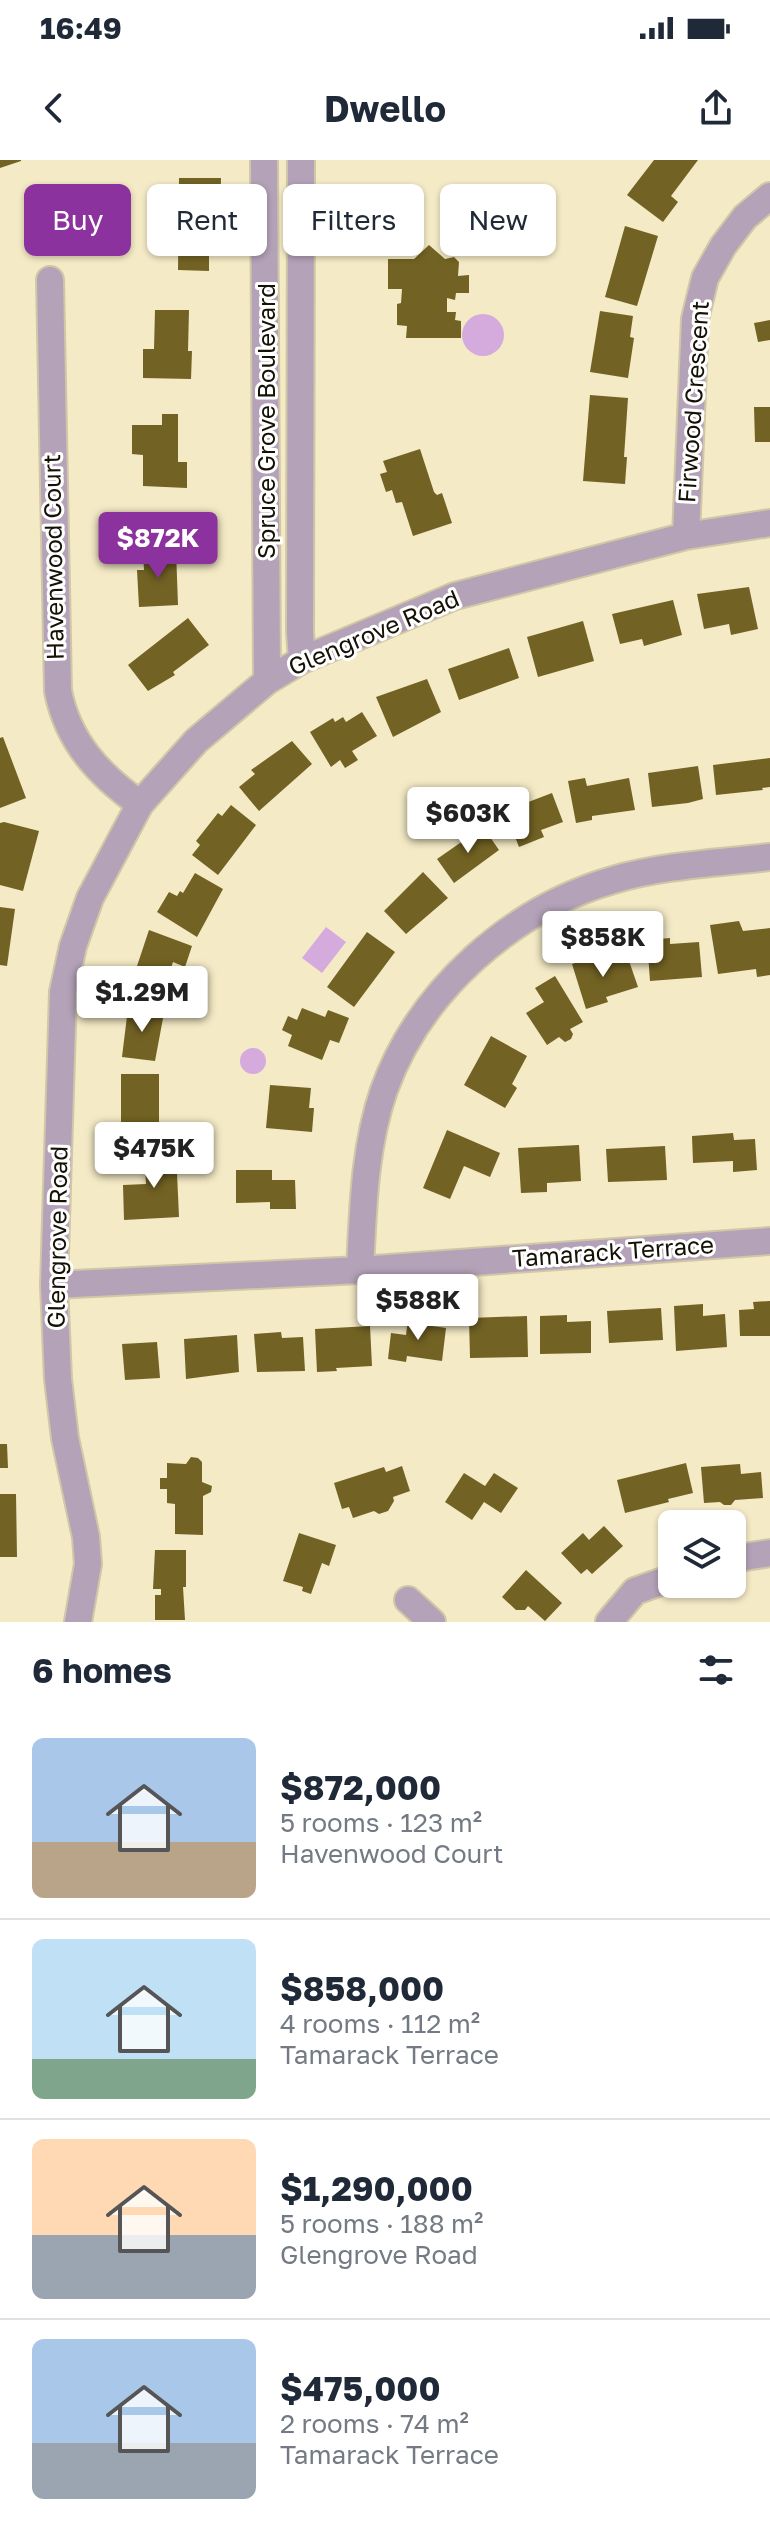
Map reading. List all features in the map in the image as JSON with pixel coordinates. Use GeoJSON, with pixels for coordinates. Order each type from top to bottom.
{"type":"FeatureCollection","features":[{"type":"Feature","properties":{"kind":"street","name":"Spruce Grove Boulevard"},"geometry":{"type":"LineString","coordinates":[[264,160],[267,681]]}},
{"type":"Feature","properties":{"kind":"street","name":"Spruce Grove Boulevard"},"geometry":{"type":"LineString","coordinates":[[301,160],[302,660]]}},
{"type":"Feature","properties":{"kind":"street","name":"Firwood Crescent"},"geometry":{"type":"LineString","coordinates":[[686,536],[695,319],[705,278],[723,246],[745,217],[770,196]]}},
{"type":"Feature","properties":{"kind":"street","name":"Havenwood Court"},"geometry":{"type":"LineString","coordinates":[[50,280],[58,691],[66,722],[79,747],[108,780],[140,804]]}},
{"type":"Feature","properties":{"kind":"street","name":"Glengrove Road"},"geometry":{"type":"LineString","coordinates":[[78,1622],[88,1564],[86,1537],[65,1438],[58,1379],[54,1285],[63,992],[73,946],[90,898],[140,804],[196,741],[267,681],[302,660],[455,596],[686,536],[770,523]]}},
{"type":"Feature","properties":{"kind":"street"},"geometry":{"type":"LineString","coordinates":[[360,1270],[364,1180],[384,1091],[401,1053],[423,1017],[480,952],[516,924],[561,898],[615,879],[770,857]]}},
{"type":"Feature","properties":{"kind":"street","name":"Tamarack Terrace"},"geometry":{"type":"LineString","coordinates":[[54,1285],[360,1270],[770,1241]]}},
{"type":"Feature","properties":{"kind":"street"},"geometry":{"type":"LineString","coordinates":[[746,1557],[770,1553]]}},
{"type":"Feature","properties":{"kind":"street"},"geometry":{"type":"LineString","coordinates":[[609,1622],[635,1591],[658,1583]]}},
{"type":"Feature","properties":{"kind":"street"},"geometry":{"type":"LineString","coordinates":[[408,1600],[432,1622]]}},
{"type":"Feature","properties":{"kind":"shaded area"},"geometry":{"type":"Polygon","coordinates":[[[483,314],[498,320],[504,335],[498,350],[483,356],[468,350],[462,335],[468,320],[483,314]]]}},
{"type":"Feature","properties":{"kind":"shaded area"},"geometry":{"type":"Polygon","coordinates":[[[326,927],[346,942],[322,973],[302,958],[326,927]]]}},
{"type":"Feature","properties":{"kind":"shaded area"},"geometry":{"type":"Polygon","coordinates":[[[253,1048],[262,1052],[266,1061],[262,1070],[253,1074],[244,1070],[240,1061],[244,1052],[253,1048]]]}},
{"type":"Feature","properties":{"kind":"building"},"geometry":{"type":"Polygon","coordinates":[[[0,160],[21,160],[21,161],[0,168],[0,160]]]}},
{"type":"Feature","properties":{"kind":"building"},"geometry":{"type":"Polygon","coordinates":[[[654,160],[698,160],[671,196],[678,202],[663,222],[627,195],[654,160]]]}},
{"type":"Feature","properties":{"kind":"building"},"geometry":{"type":"Polygon","coordinates":[[[179,178],[221,178],[221,184],[179,184],[179,178]]]}},
{"type":"Feature","properties":{"kind":"building"},"geometry":{"type":"Polygon","coordinates":[[[625,226],[658,236],[637,306],[605,297],[625,226]]]}},
{"type":"Feature","properties":{"kind":"building"},"geometry":{"type":"Polygon","coordinates":[[[429,245],[445,259],[454,257],[459,262],[458,276],[469,275],[469,293],[456,293],[455,300],[447,298],[447,312],[456,312],[455,320],[461,321],[461,338],[406,338],[407,326],[397,325],[397,304],[401,303],[402,289],[388,289],[388,259],[414,259],[424,256],[424,250],[429,245]]]}},
{"type":"Feature","properties":{"kind":"building"},"geometry":{"type":"Polygon","coordinates":[[[178,256],[209,256],[209,271],[178,270],[178,256]]]}},
{"type":"Feature","properties":{"kind":"building"},"geometry":{"type":"Polygon","coordinates":[[[155,310],[189,310],[191,379],[143,378],[143,349],[154,349],[155,310]]]}},
{"type":"Feature","properties":{"kind":"building"},"geometry":{"type":"Polygon","coordinates":[[[600,311],[633,316],[630,337],[634,338],[628,378],[590,372],[600,311]]]}},
{"type":"Feature","properties":{"kind":"building"},"geometry":{"type":"Polygon","coordinates":[[[770,320],[770,340],[758,342],[754,323],[770,320]]]}},
{"type":"Feature","properties":{"kind":"building"},"geometry":{"type":"Polygon","coordinates":[[[590,395],[628,398],[625,484],[583,481],[590,395]]]}},
{"type":"Feature","properties":{"kind":"building"},"geometry":{"type":"Polygon","coordinates":[[[754,407],[770,407],[770,442],[755,442],[754,407]]]}},
{"type":"Feature","properties":{"kind":"building"},"geometry":{"type":"Polygon","coordinates":[[[162,414],[178,414],[178,462],[187,462],[187,488],[143,486],[143,455],[132,454],[132,425],[162,425],[162,414]]]}},
{"type":"Feature","properties":{"kind":"building"},"geometry":{"type":"Polygon","coordinates":[[[420,449],[434,492],[437,495],[442,493],[452,523],[413,536],[402,502],[396,503],[392,490],[386,492],[380,474],[387,472],[383,461],[420,449]]]}},
{"type":"Feature","properties":{"kind":"building"},"geometry":{"type":"Polygon","coordinates":[[[176,550],[178,605],[139,607],[137,570],[144,570],[143,552],[176,550]]]}},
{"type":"Feature","properties":{"kind":"building"},"geometry":{"type":"Polygon","coordinates":[[[749,587],[758,629],[731,635],[729,624],[704,629],[697,594],[749,587]]]}},
{"type":"Feature","properties":{"kind":"building"},"geometry":{"type":"Polygon","coordinates":[[[673,600],[682,635],[644,646],[642,639],[620,644],[612,614],[673,600]]]}},
{"type":"Feature","properties":{"kind":"building"},"geometry":{"type":"Polygon","coordinates":[[[188,618],[209,645],[173,672],[175,675],[148,691],[128,665],[188,618]]]}},
{"type":"Feature","properties":{"kind":"building"},"geometry":{"type":"Polygon","coordinates":[[[583,621],[594,661],[538,677],[527,637],[583,621]]]}},
{"type":"Feature","properties":{"kind":"building"},"geometry":{"type":"Polygon","coordinates":[[[509,648],[519,678],[459,700],[448,669],[509,648]]]}},
{"type":"Feature","properties":{"kind":"building"},"geometry":{"type":"Polygon","coordinates":[[[427,679],[441,712],[393,737],[376,697],[427,679]]]}},
{"type":"Feature","properties":{"kind":"building"},"geometry":{"type":"Polygon","coordinates":[[[362,712],[377,736],[352,751],[358,760],[345,768],[340,760],[331,767],[310,732],[333,718],[335,722],[343,717],[346,722],[362,712]]]}},
{"type":"Feature","properties":{"kind":"building"},"geometry":{"type":"Polygon","coordinates":[[[3,737],[26,798],[0,808],[0,738],[3,737]]]}},
{"type":"Feature","properties":{"kind":"building"},"geometry":{"type":"Polygon","coordinates":[[[292,741],[312,764],[259,811],[239,787],[255,774],[251,770],[292,741]]]}},
{"type":"Feature","properties":{"kind":"building"},"geometry":{"type":"Polygon","coordinates":[[[770,758],[770,787],[716,795],[713,765],[770,758]]]}},
{"type":"Feature","properties":{"kind":"building"},"geometry":{"type":"Polygon","coordinates":[[[698,766],[703,799],[652,807],[648,773],[698,766]]]}},
{"type":"Feature","properties":{"kind":"building"},"geometry":{"type":"Polygon","coordinates":[[[585,778],[587,786],[629,778],[635,810],[592,816],[592,820],[576,823],[568,781],[585,778]]]}},
{"type":"Feature","properties":{"kind":"building"},"geometry":{"type":"Polygon","coordinates":[[[552,793],[563,822],[541,830],[544,837],[519,847],[505,811],[552,793]]]}},
{"type":"Feature","properties":{"kind":"building"},"geometry":{"type":"Polygon","coordinates":[[[231,805],[256,825],[218,875],[192,855],[200,845],[196,841],[218,813],[222,816],[231,805]]]}},
{"type":"Feature","properties":{"kind":"building"},"geometry":{"type":"Polygon","coordinates":[[[0,823],[39,831],[23,891],[0,885],[0,823]]]}},
{"type":"Feature","properties":{"kind":"building"},"geometry":{"type":"Polygon","coordinates":[[[483,827],[499,850],[454,883],[437,859],[483,827]]]}},
{"type":"Feature","properties":{"kind":"building"},"geometry":{"type":"Polygon","coordinates":[[[423,872],[448,898],[406,934],[384,911],[423,872]]]}},
{"type":"Feature","properties":{"kind":"building"},"geometry":{"type":"Polygon","coordinates":[[[195,873],[223,889],[197,937],[157,912],[169,892],[177,896],[180,891],[183,893],[195,873]]]}},
{"type":"Feature","properties":{"kind":"building"},"geometry":{"type":"Polygon","coordinates":[[[0,907],[15,909],[7,966],[0,965],[0,907]]]}},
{"type":"Feature","properties":{"kind":"building"},"geometry":{"type":"Polygon","coordinates":[[[739,921],[743,931],[770,928],[770,975],[757,977],[756,969],[718,974],[710,925],[739,921]]]}},
{"type":"Feature","properties":{"kind":"building"},"geometry":{"type":"Polygon","coordinates":[[[149,930],[192,946],[185,967],[173,962],[163,992],[132,981],[149,930]]]}},
{"type":"Feature","properties":{"kind":"building"},"geometry":{"type":"Polygon","coordinates":[[[367,932],[395,952],[354,1007],[327,987],[367,932]]]}},
{"type":"Feature","properties":{"kind":"building"},"geometry":{"type":"Polygon","coordinates":[[[670,938],[670,944],[699,942],[702,977],[650,981],[647,940],[670,938]]]}},
{"type":"Feature","properties":{"kind":"building"},"geometry":{"type":"Polygon","coordinates":[[[605,954],[608,961],[627,955],[638,987],[606,997],[608,1002],[586,1009],[572,964],[605,954]]]}},
{"type":"Feature","properties":{"kind":"building"},"geometry":{"type":"Polygon","coordinates":[[[555,976],[583,1022],[570,1029],[573,1034],[571,1039],[565,1042],[559,1037],[547,1045],[526,1013],[544,1002],[535,988],[555,976]]]}},
{"type":"Feature","properties":{"kind":"building"},"geometry":{"type":"Polygon","coordinates":[[[128,1008],[164,1013],[155,1061],[122,1057],[128,1008]]]}},
{"type":"Feature","properties":{"kind":"building"},"geometry":{"type":"Polygon","coordinates":[[[302,1008],[325,1017],[328,1010],[349,1018],[339,1043],[330,1040],[322,1060],[288,1046],[292,1035],[282,1030],[288,1016],[297,1020],[302,1008]]]}},
{"type":"Feature","properties":{"kind":"building"},"geometry":{"type":"Polygon","coordinates":[[[491,1036],[527,1056],[512,1084],[517,1088],[505,1108],[464,1085],[491,1036]]]}},
{"type":"Feature","properties":{"kind":"building"},"geometry":{"type":"Polygon","coordinates":[[[121,1074],[159,1074],[159,1129],[121,1129],[121,1074]]]}},
{"type":"Feature","properties":{"kind":"building"},"geometry":{"type":"Polygon","coordinates":[[[270,1085],[311,1088],[309,1108],[314,1108],[312,1132],[266,1128],[270,1085]]]}},
{"type":"Feature","properties":{"kind":"building"},"geometry":{"type":"Polygon","coordinates":[[[447,1130],[500,1153],[490,1177],[464,1166],[450,1199],[423,1188],[447,1130]]]}},
{"type":"Feature","properties":{"kind":"building"},"geometry":{"type":"Polygon","coordinates":[[[733,1133],[734,1140],[755,1139],[757,1170],[733,1172],[733,1161],[693,1163],[692,1136],[733,1133]]]}},
{"type":"Feature","properties":{"kind":"building"},"geometry":{"type":"Polygon","coordinates":[[[579,1145],[581,1181],[547,1183],[547,1192],[521,1193],[518,1148],[579,1145]]]}},
{"type":"Feature","properties":{"kind":"building"},"geometry":{"type":"Polygon","coordinates":[[[665,1146],[667,1180],[608,1182],[606,1149],[665,1146]]]}},
{"type":"Feature","properties":{"kind":"building"},"geometry":{"type":"Polygon","coordinates":[[[176,1151],[179,1217],[124,1220],[123,1185],[146,1184],[144,1153],[176,1151]]]}},
{"type":"Feature","properties":{"kind":"building"},"geometry":{"type":"Polygon","coordinates":[[[236,1170],[272,1170],[272,1180],[295,1180],[296,1209],[270,1209],[270,1202],[236,1203],[236,1170]]]}},
{"type":"Feature","properties":{"kind":"building"},"geometry":{"type":"Polygon","coordinates":[[[770,1301],[770,1336],[740,1336],[739,1310],[754,1309],[753,1302],[770,1301]]]}},
{"type":"Feature","properties":{"kind":"building"},"geometry":{"type":"Polygon","coordinates":[[[703,1304],[703,1316],[725,1314],[727,1347],[676,1351],[674,1306],[703,1304]]]}},
{"type":"Feature","properties":{"kind":"building"},"geometry":{"type":"Polygon","coordinates":[[[661,1308],[663,1340],[609,1343],[607,1311],[661,1308]]]}},
{"type":"Feature","properties":{"kind":"building"},"geometry":{"type":"Polygon","coordinates":[[[567,1315],[567,1322],[591,1321],[591,1353],[540,1354],[540,1316],[567,1315]]]}},
{"type":"Feature","properties":{"kind":"building"},"geometry":{"type":"Polygon","coordinates":[[[527,1316],[528,1357],[470,1358],[469,1318],[527,1316]]]}},
{"type":"Feature","properties":{"kind":"building"},"geometry":{"type":"Polygon","coordinates":[[[408,1319],[432,1322],[432,1326],[446,1328],[442,1361],[407,1356],[406,1362],[388,1359],[391,1333],[406,1335],[408,1319]]]}},
{"type":"Feature","properties":{"kind":"building"},"geometry":{"type":"Polygon","coordinates":[[[370,1326],[372,1366],[317,1372],[315,1329],[370,1326]]]}},
{"type":"Feature","properties":{"kind":"building"},"geometry":{"type":"Polygon","coordinates":[[[281,1332],[282,1338],[303,1337],[305,1371],[257,1372],[254,1334],[281,1332]]]}},
{"type":"Feature","properties":{"kind":"building"},"geometry":{"type":"Polygon","coordinates":[[[237,1335],[239,1372],[186,1379],[184,1339],[237,1335]]]}},
{"type":"Feature","properties":{"kind":"building"},"geometry":{"type":"Polygon","coordinates":[[[157,1342],[160,1378],[125,1380],[122,1344],[157,1342]]]}},
{"type":"Feature","properties":{"kind":"building"},"geometry":{"type":"Polygon","coordinates":[[[0,1444],[7,1444],[8,1468],[0,1468],[0,1444]]]}},
{"type":"Feature","properties":{"kind":"building"},"geometry":{"type":"Polygon","coordinates":[[[191,1457],[202,1462],[202,1482],[212,1486],[211,1492],[203,1496],[203,1535],[175,1534],[175,1504],[167,1503],[167,1489],[160,1489],[160,1478],[167,1478],[167,1463],[186,1464],[191,1457]]]}},
{"type":"Feature","properties":{"kind":"building"},"geometry":{"type":"Polygon","coordinates":[[[686,1463],[693,1493],[625,1513],[617,1480],[686,1463]]]}},
{"type":"Feature","properties":{"kind":"building"},"geometry":{"type":"Polygon","coordinates":[[[740,1464],[741,1474],[761,1472],[763,1498],[735,1500],[731,1505],[704,1503],[701,1467],[740,1464]]]}},
{"type":"Feature","properties":{"kind":"building"},"geometry":{"type":"Polygon","coordinates":[[[402,1466],[410,1491],[393,1497],[388,1511],[379,1514],[374,1511],[353,1518],[349,1507],[342,1509],[334,1483],[384,1467],[386,1472],[402,1466]]]}},
{"type":"Feature","properties":{"kind":"building"},"geometry":{"type":"Polygon","coordinates":[[[464,1473],[485,1486],[494,1473],[518,1488],[501,1513],[484,1502],[472,1520],[445,1502],[464,1473]]]}},
{"type":"Feature","properties":{"kind":"building"},"geometry":{"type":"Polygon","coordinates":[[[0,1494],[16,1494],[17,1557],[0,1557],[0,1494]]]}},
{"type":"Feature","properties":{"kind":"building"},"geometry":{"type":"Polygon","coordinates":[[[604,1526],[623,1546],[592,1574],[587,1569],[581,1574],[561,1553],[583,1533],[589,1540],[604,1526]]]}},
{"type":"Feature","properties":{"kind":"building"},"geometry":{"type":"Polygon","coordinates":[[[299,1533],[336,1545],[329,1566],[322,1563],[311,1594],[302,1591],[303,1587],[283,1581],[299,1533]]]}},
{"type":"Feature","properties":{"kind":"building"},"geometry":{"type":"Polygon","coordinates":[[[155,1550],[186,1550],[186,1587],[183,1587],[185,1620],[155,1620],[155,1595],[161,1595],[161,1589],[153,1589],[155,1550]]]}},
{"type":"Feature","properties":{"kind":"building"},"geometry":{"type":"Polygon","coordinates":[[[526,1570],[562,1603],[545,1621],[528,1606],[525,1610],[516,1610],[502,1597],[526,1570]]]}}]}
